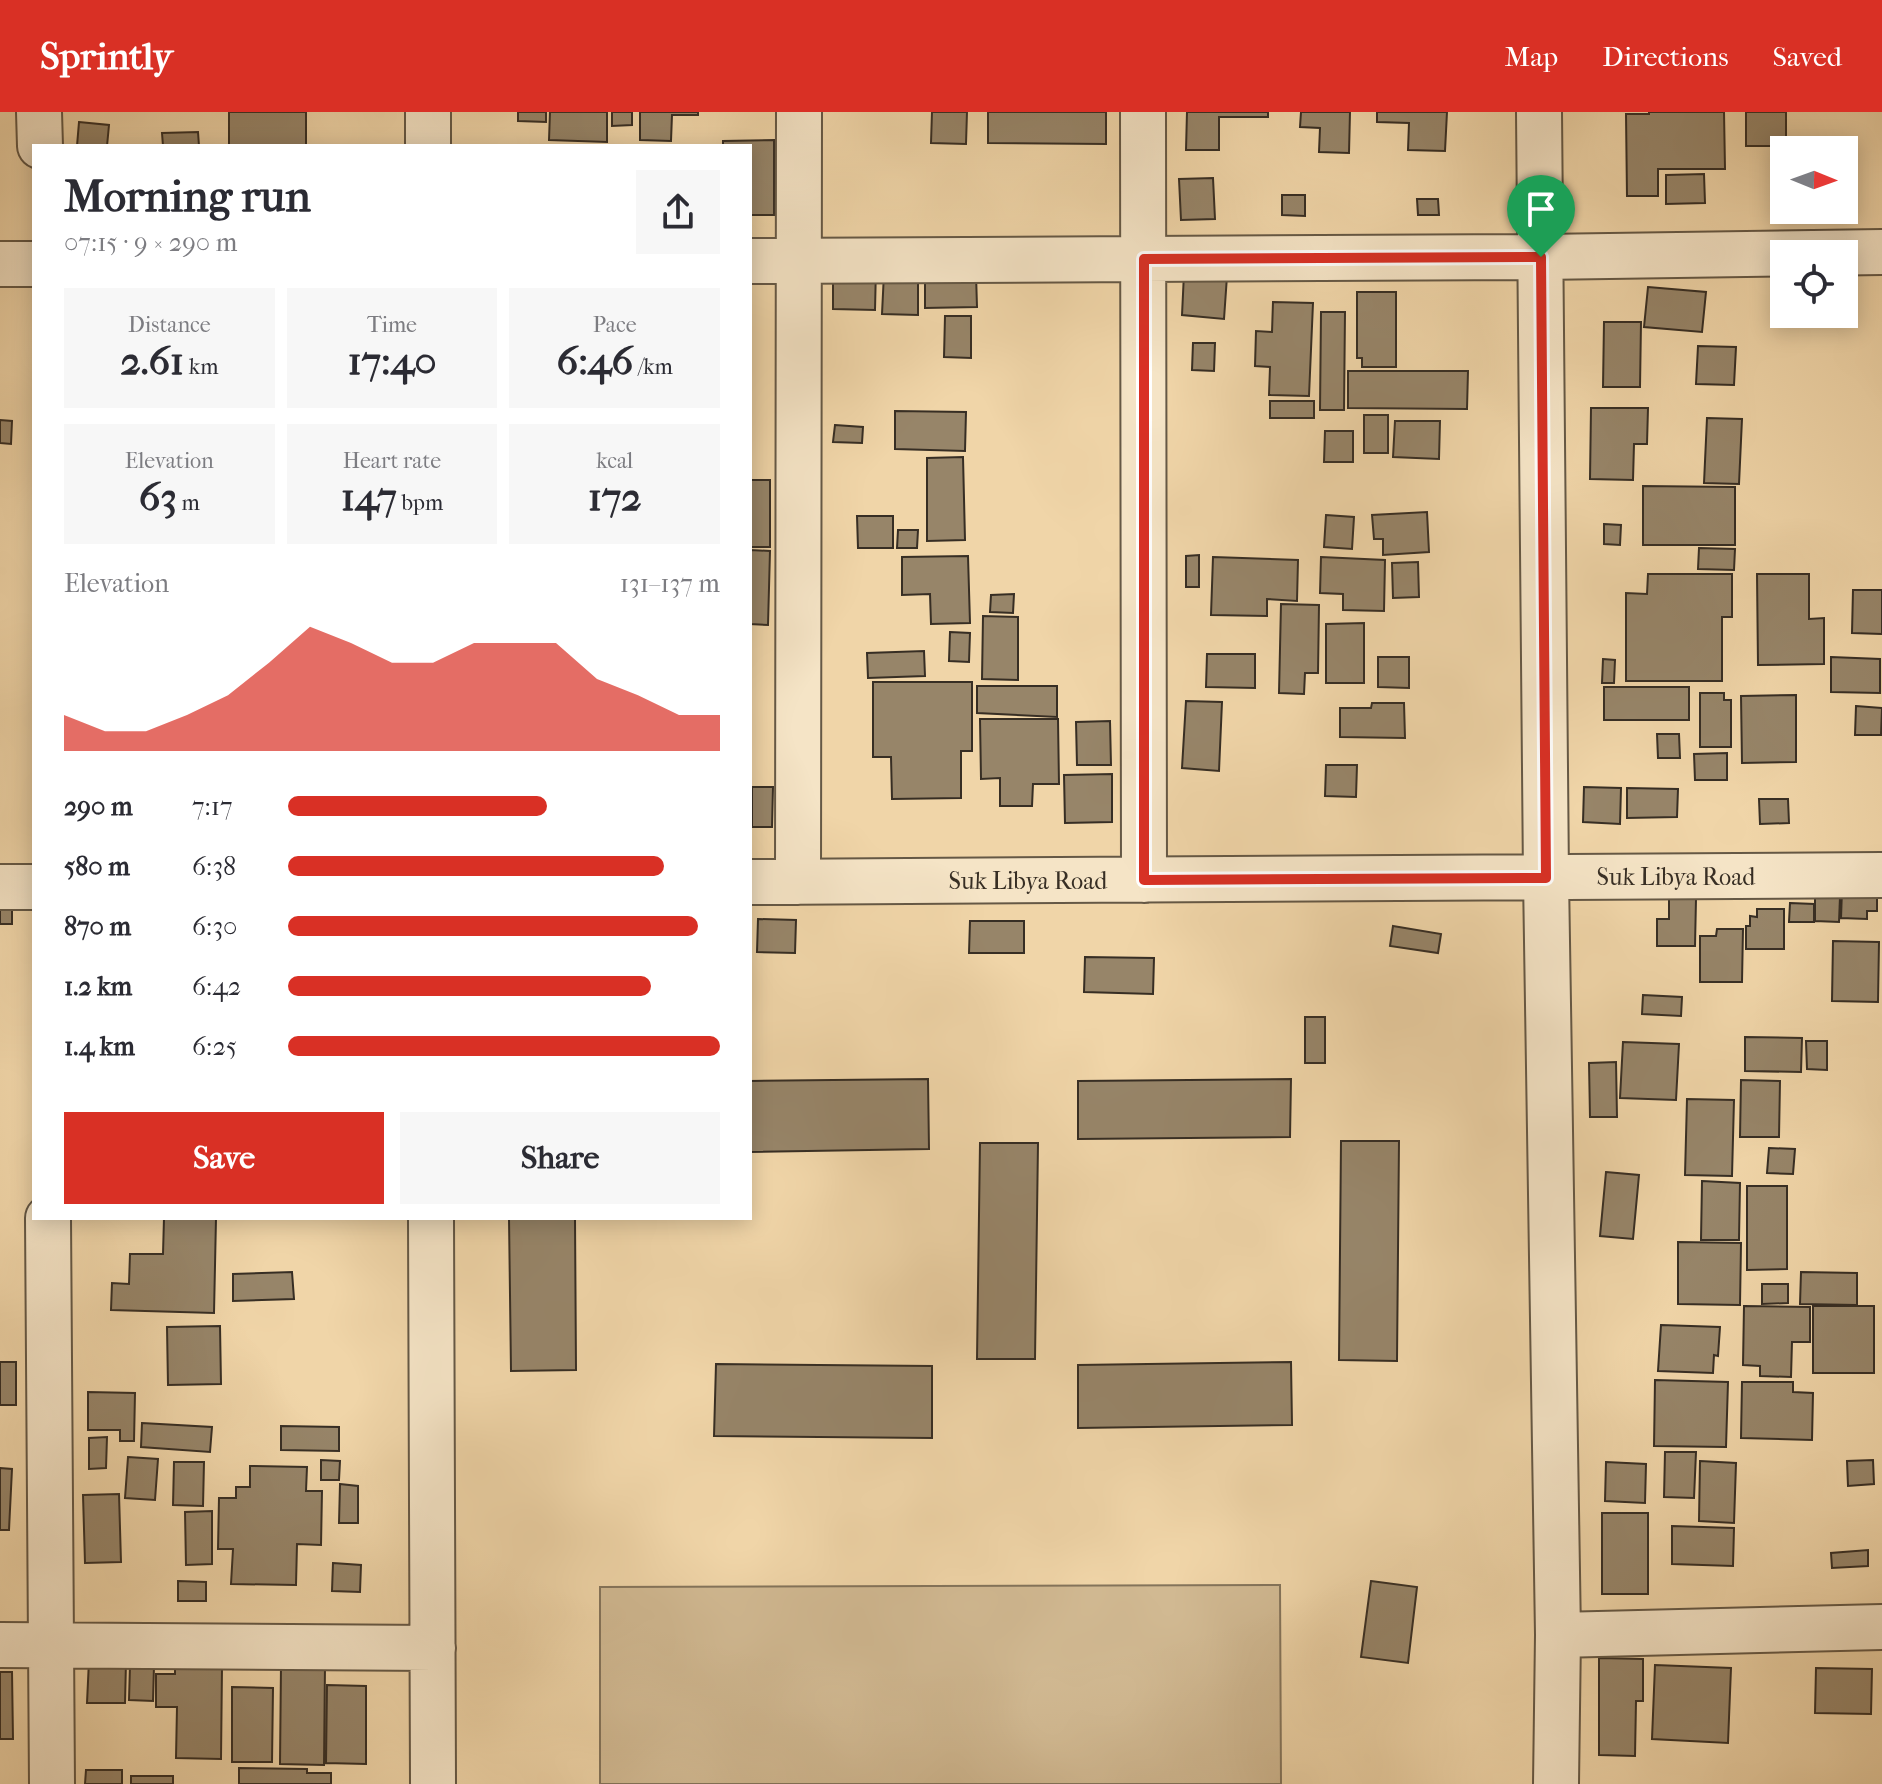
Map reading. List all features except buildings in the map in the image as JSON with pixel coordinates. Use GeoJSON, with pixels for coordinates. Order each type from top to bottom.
{"type":"FeatureCollection","features":[{"type":"Feature","properties":{"kind":"street"},"geometry":{"type":"LineString","coordinates":[[39,112],[40,144]]}},
{"type":"Feature","properties":{"kind":"street"},"geometry":{"type":"LineString","coordinates":[[428,112],[428,144]]}},
{"type":"Feature","properties":{"kind":"street"},"geometry":{"type":"LineString","coordinates":[[798,882],[799,112]]}},
{"type":"Feature","properties":{"kind":"street"},"geometry":{"type":"LineString","coordinates":[[1143,112],[1144,880]]}},
{"type":"Feature","properties":{"kind":"street"},"geometry":{"type":"LineString","coordinates":[[1539,112],[1546,878],[1558,1635],[1556,1784]]}},
{"type":"Feature","properties":{"kind":"street"},"geometry":{"type":"LineString","coordinates":[[752,261],[1882,252]]}},
{"type":"Feature","properties":{"kind":"street"},"geometry":{"type":"LineString","coordinates":[[0,264],[32,264]]}},
{"type":"Feature","properties":{"kind":"street","name":"Suk Libya Road"},"geometry":{"type":"LineString","coordinates":[[752,882],[1882,875]]}},
{"type":"Feature","properties":{"kind":"street"},"geometry":{"type":"LineString","coordinates":[[0,887],[32,887]]}},
{"type":"Feature","properties":{"kind":"street"},"geometry":{"type":"LineString","coordinates":[[48,1220],[52,1784]]}},
{"type":"Feature","properties":{"kind":"street"},"geometry":{"type":"LineString","coordinates":[[431,1220],[433,1784]]}},
{"type":"Feature","properties":{"kind":"street"},"geometry":{"type":"LineString","coordinates":[[1558,1635],[1882,1627]]}},
{"type":"Feature","properties":{"kind":"street"},"geometry":{"type":"LineString","coordinates":[[0,1645],[433,1648]]}},
{"type":"Feature","properties":{"kind":"shaded area"},"geometry":{"type":"Polygon","coordinates":[[[1280,1585],[1281,1784],[600,1784],[600,1587],[1280,1585]]]}},
{"type":"Feature","properties":{"kind":"route"},"geometry":{"type":"LineString","coordinates":[[1541,257],[1546,878],[1144,880],[1144,259],[1541,257]]}}]}
